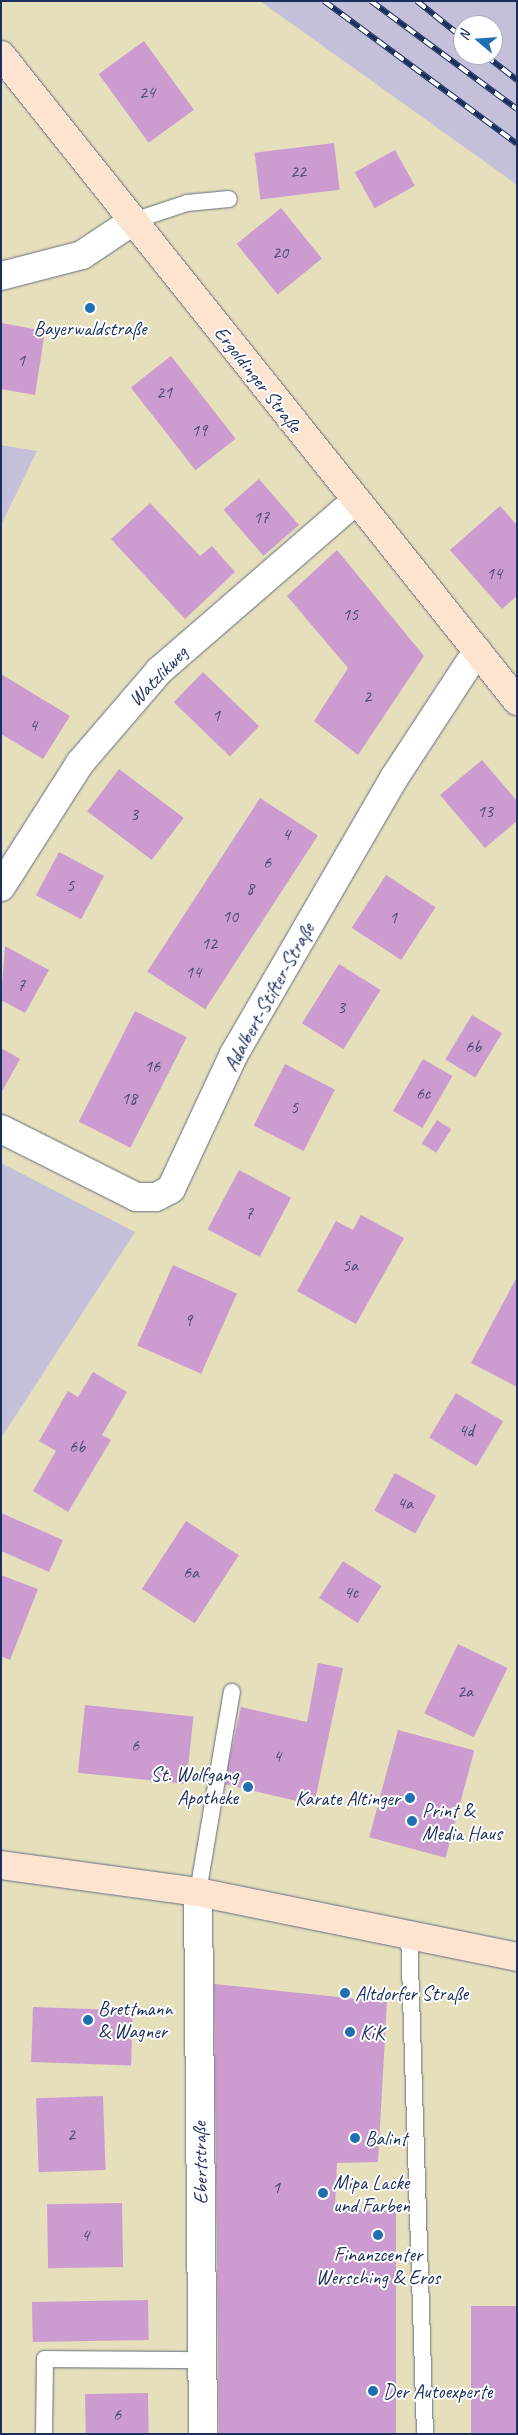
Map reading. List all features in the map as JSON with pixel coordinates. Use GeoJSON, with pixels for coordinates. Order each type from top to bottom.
{"type":"FeatureCollection","features":[{"type":"Feature","properties":{"kind":"main road","name":"Ergoldinger Straße"},"geometry":{"type":"LineString","coordinates":[[1,55],[355,501],[517,701]]}},
{"type":"Feature","properties":{"kind":"main road"},"geometry":{"type":"LineString","coordinates":[[1,1865],[198,1892],[409,1933],[517,1957]]}},
{"type":"Feature","properties":{"kind":"street"},"geometry":{"type":"LineString","coordinates":[[1,276],[82,255],[133,222]]}},
{"type":"Feature","properties":{"kind":"street","name":"Watzlikweg"},"geometry":{"type":"LineString","coordinates":[[1,887],[80,763],[159,671],[355,501]]}},
{"type":"Feature","properties":{"kind":"street","name":"Adalbert-Stifter-Straße"},"geometry":{"type":"LineString","coordinates":[[1,1129],[136,1196],[156,1197],[171,1189],[234,1054],[394,778],[477,651]]}},
{"type":"Feature","properties":{"kind":"street","name":"Ebertstraße"},"geometry":{"type":"LineString","coordinates":[[198,1892],[203,2434]]}},
{"type":"Feature","properties":{"kind":"lane"},"geometry":{"type":"LineString","coordinates":[[133,222],[187,203],[229,199]]}},
{"type":"Feature","properties":{"kind":"lane"},"geometry":{"type":"LineString","coordinates":[[198,1892],[232,1692]]}},
{"type":"Feature","properties":{"kind":"lane"},"geometry":{"type":"LineString","coordinates":[[409,1933],[425,2434]]}},
{"type":"Feature","properties":{"kind":"lane"},"geometry":{"type":"LineString","coordinates":[[44,2434],[45,2359],[202,2360]]}},
{"type":"Feature","properties":{"kind":"shaded area"},"geometry":{"type":"Polygon","coordinates":[[[260,1],[517,1],[517,186],[513,182],[260,1]]]}},
{"type":"Feature","properties":{"kind":"shaded area"},"geometry":{"type":"Polygon","coordinates":[[[1,445],[37,451],[1,525],[1,445]]]}},
{"type":"Feature","properties":{"kind":"shaded area"},"geometry":{"type":"Polygon","coordinates":[[[1,1163],[135,1232],[1,1438],[1,1163]]]}},
{"type":"Feature","properties":{"kind":"building"},"geometry":{"type":"Polygon","coordinates":[[[144,41],[194,110],[149,143],[99,74],[144,41]]]}},
{"type":"Feature","properties":{"kind":"building"},"geometry":{"type":"Polygon","coordinates":[[[334,143],[340,190],[260,199],[255,153],[334,143]]]}},
{"type":"Feature","properties":{"kind":"building"},"geometry":{"type":"Polygon","coordinates":[[[395,150],[415,186],[375,208],[355,172],[395,150]]]}},
{"type":"Feature","properties":{"kind":"building"},"geometry":{"type":"Polygon","coordinates":[[[281,208],[322,259],[278,294],[237,244],[281,208]]]}},
{"type":"Feature","properties":{"kind":"building"},"geometry":{"type":"Polygon","coordinates":[[[1,323],[45,331],[35,395],[1,389],[1,323]]]}},
{"type":"Feature","properties":{"kind":"building"},"geometry":{"type":"Polygon","coordinates":[[[171,356],[236,439],[195,470],[131,387],[171,356]]]}},
{"type":"Feature","properties":{"kind":"building"},"geometry":{"type":"Polygon","coordinates":[[[259,479],[299,525],[264,556],[224,510],[259,479]]]}},
{"type":"Feature","properties":{"kind":"building"},"geometry":{"type":"Polygon","coordinates":[[[150,503],[200,556],[212,546],[235,572],[185,619],[111,539],[150,503]]]}},
{"type":"Feature","properties":{"kind":"building"},"geometry":{"type":"Polygon","coordinates":[[[500,506],[517,525],[517,596],[502,609],[450,550],[500,506]]]}},
{"type":"Feature","properties":{"kind":"building"},"geometry":{"type":"Polygon","coordinates":[[[337,550],[424,656],[358,755],[314,721],[348,668],[287,596],[337,550]]]}},
{"type":"Feature","properties":{"kind":"building"},"geometry":{"type":"Polygon","coordinates":[[[203,672],[259,726],[230,756],[174,702],[203,672]]]}},
{"type":"Feature","properties":{"kind":"building"},"geometry":{"type":"Polygon","coordinates":[[[1,674],[70,716],[43,759],[1,734],[1,674]]]}},
{"type":"Feature","properties":{"kind":"building"},"geometry":{"type":"Polygon","coordinates":[[[482,760],[517,801],[517,821],[485,848],[440,795],[482,760]]]}},
{"type":"Feature","properties":{"kind":"building"},"geometry":{"type":"Polygon","coordinates":[[[119,769],[184,818],[152,860],[87,811],[119,769]]]}},
{"type":"Feature","properties":{"kind":"building"},"geometry":{"type":"Polygon","coordinates":[[[260,798],[318,836],[205,1009],[147,972],[260,798]]]}},
{"type":"Feature","properties":{"kind":"building"},"geometry":{"type":"Polygon","coordinates":[[[59,852],[104,876],[81,919],[36,895],[59,852]]]}},
{"type":"Feature","properties":{"kind":"building"},"geometry":{"type":"Polygon","coordinates":[[[386,875],[435,907],[401,960],[352,928],[386,875]]]}},
{"type":"Feature","properties":{"kind":"building"},"geometry":{"type":"Polygon","coordinates":[[[5,946],[49,970],[25,1013],[1,1000],[5,946]]]}},
{"type":"Feature","properties":{"kind":"building"},"geometry":{"type":"Polygon","coordinates":[[[339,964],[381,990],[343,1049],[302,1023],[339,964]]]}},
{"type":"Feature","properties":{"kind":"building"},"geometry":{"type":"Polygon","coordinates":[[[135,1011],[187,1037],[130,1148],[79,1121],[135,1011]]]}},
{"type":"Feature","properties":{"kind":"building"},"geometry":{"type":"Polygon","coordinates":[[[472,1015],[502,1033],[475,1078],[445,1060],[472,1015]]]}},
{"type":"Feature","properties":{"kind":"building"},"geometry":{"type":"Polygon","coordinates":[[[1,1048],[20,1059],[1,1093],[1,1048]]]}},
{"type":"Feature","properties":{"kind":"building"},"geometry":{"type":"Polygon","coordinates":[[[423,1059],[452,1076],[422,1128],[393,1111],[423,1059]]]}},
{"type":"Feature","properties":{"kind":"building"},"geometry":{"type":"Polygon","coordinates":[[[285,1064],[335,1089],[304,1151],[254,1125],[285,1064]]]}},
{"type":"Feature","properties":{"kind":"building"},"geometry":{"type":"Polygon","coordinates":[[[437,1120],[451,1129],[436,1153],[422,1143],[437,1120]]]}},
{"type":"Feature","properties":{"kind":"building"},"geometry":{"type":"Polygon","coordinates":[[[239,1170],[291,1198],[260,1257],[208,1229],[239,1170]]]}},
{"type":"Feature","properties":{"kind":"building"},"geometry":{"type":"Polygon","coordinates":[[[361,1215],[404,1238],[356,1324],[297,1291],[336,1221],[353,1230],[361,1215]]]}},
{"type":"Feature","properties":{"kind":"building"},"geometry":{"type":"Polygon","coordinates":[[[173,1265],[237,1293],[201,1374],[137,1345],[173,1265]]]}},
{"type":"Feature","properties":{"kind":"building"},"geometry":{"type":"Polygon","coordinates":[[[517,1277],[517,1387],[471,1363],[517,1277]]]}},
{"type":"Feature","properties":{"kind":"building"},"geometry":{"type":"Polygon","coordinates":[[[93,1372],[127,1392],[102,1435],[111,1440],[68,1512],[33,1491],[56,1451],[39,1441],[68,1391],[78,1397],[93,1372]]]}},
{"type":"Feature","properties":{"kind":"building"},"geometry":{"type":"Polygon","coordinates":[[[456,1393],[503,1421],[476,1466],[429,1438],[456,1393]]]}},
{"type":"Feature","properties":{"kind":"building"},"geometry":{"type":"Polygon","coordinates":[[[395,1473],[436,1496],[415,1533],[374,1511],[395,1473]]]}},
{"type":"Feature","properties":{"kind":"building"},"geometry":{"type":"Polygon","coordinates":[[[1,1513],[63,1540],[49,1572],[1,1551],[1,1513]]]}},
{"type":"Feature","properties":{"kind":"building"},"geometry":{"type":"Polygon","coordinates":[[[186,1521],[239,1555],[195,1623],[142,1589],[186,1521]]]}},
{"type":"Feature","properties":{"kind":"building"},"geometry":{"type":"Polygon","coordinates":[[[343,1561],[382,1586],[358,1623],[319,1598],[343,1561]]]}},
{"type":"Feature","properties":{"kind":"building"},"geometry":{"type":"Polygon","coordinates":[[[1,1575],[38,1589],[10,1660],[1,1656],[1,1575]]]}},
{"type":"Feature","properties":{"kind":"building"},"geometry":{"type":"Polygon","coordinates":[[[458,1644],[507,1668],[474,1737],[424,1713],[458,1644]]]}},
{"type":"Feature","properties":{"kind":"building"},"geometry":{"type":"Polygon","coordinates":[[[318,1663],[343,1668],[314,1805],[224,1784],[241,1707],[307,1722],[318,1663]]]}},
{"type":"Feature","properties":{"kind":"building"},"geometry":{"type":"Polygon","coordinates":[[[85,1705],[193,1716],[186,1784],[78,1773],[85,1705]]]}},
{"type":"Feature","properties":{"kind":"building"},"geometry":{"type":"Polygon","coordinates":[[[398,1730],[474,1750],[446,1858],[369,1837],[398,1730]]]}},
{"type":"Feature","properties":{"kind":"building"},"geometry":{"type":"Polygon","coordinates":[[[214,1984],[387,2002],[378,2162],[337,2163],[335,2210],[396,2211],[396,2434],[219,2434],[214,1984]]]}},
{"type":"Feature","properties":{"kind":"building"},"geometry":{"type":"Polygon","coordinates":[[[33,2007],[133,2010],[131,2065],[31,2062],[33,2007]]]}},
{"type":"Feature","properties":{"kind":"building"},"geometry":{"type":"Polygon","coordinates":[[[103,2096],[106,2170],[39,2172],[36,2098],[103,2096]]]}},
{"type":"Feature","properties":{"kind":"building"},"geometry":{"type":"Polygon","coordinates":[[[122,2203],[123,2267],[48,2268],[47,2204],[122,2203]]]}},
{"type":"Feature","properties":{"kind":"building"},"geometry":{"type":"Polygon","coordinates":[[[148,2300],[149,2340],[33,2342],[32,2302],[148,2300]]]}},
{"type":"Feature","properties":{"kind":"building"},"geometry":{"type":"Polygon","coordinates":[[[471,2306],[517,2306],[517,2434],[471,2434],[471,2306]]]}},
{"type":"Feature","properties":{"kind":"building"},"geometry":{"type":"Polygon","coordinates":[[[148,2393],[149,2434],[86,2434],[85,2394],[148,2393]]]}},
{"type":"Feature","properties":{"kind":"railway"},"geometry":{"type":"LineString","coordinates":[[324,1],[517,144]]}},
{"type":"Feature","properties":{"kind":"railway"},"geometry":{"type":"LineString","coordinates":[[371,1],[517,109]]}},
{"type":"Feature","properties":{"kind":"railway"},"geometry":{"type":"LineString","coordinates":[[417,1],[453,30]]}},
{"type":"Feature","properties":{"kind":"railway"},"geometry":{"type":"LineString","coordinates":[[498,65],[517,80]]}},
{"type":"Feature","properties":{"kind":"place","name":"Bayerwaldstraße"},"geometry":{"type":"Point","coordinates":[90,308]}},
{"type":"Feature","properties":{"kind":"place","name":"St. Wolfgang Apotheke"},"geometry":{"type":"Point","coordinates":[248,1787]}},
{"type":"Feature","properties":{"kind":"place","name":"Karate Altinger"},"geometry":{"type":"Point","coordinates":[410,1798]}},
{"type":"Feature","properties":{"kind":"place","name":"Print & Media Haus"},"geometry":{"type":"Point","coordinates":[412,1821]}},
{"type":"Feature","properties":{"kind":"place","name":"Altdorfer Straße"},"geometry":{"type":"Point","coordinates":[345,1993]}},
{"type":"Feature","properties":{"kind":"place","name":"Brettmann & Wagner"},"geometry":{"type":"Point","coordinates":[88,2020]}},
{"type":"Feature","properties":{"kind":"place","name":"KiK"},"geometry":{"type":"Point","coordinates":[350,2032]}},
{"type":"Feature","properties":{"kind":"place","name":"Balint"},"geometry":{"type":"Point","coordinates":[355,2138]}},
{"type":"Feature","properties":{"kind":"place","name":"Mipa Lacke und Farben"},"geometry":{"type":"Point","coordinates":[323,2193]}},
{"type":"Feature","properties":{"kind":"place","name":"Finanzcenter Wersching & Eros"},"geometry":{"type":"Point","coordinates":[378,2235]}},
{"type":"Feature","properties":{"kind":"place","name":"Der Autoexperte"},"geometry":{"type":"Point","coordinates":[373,2391]}}]}
